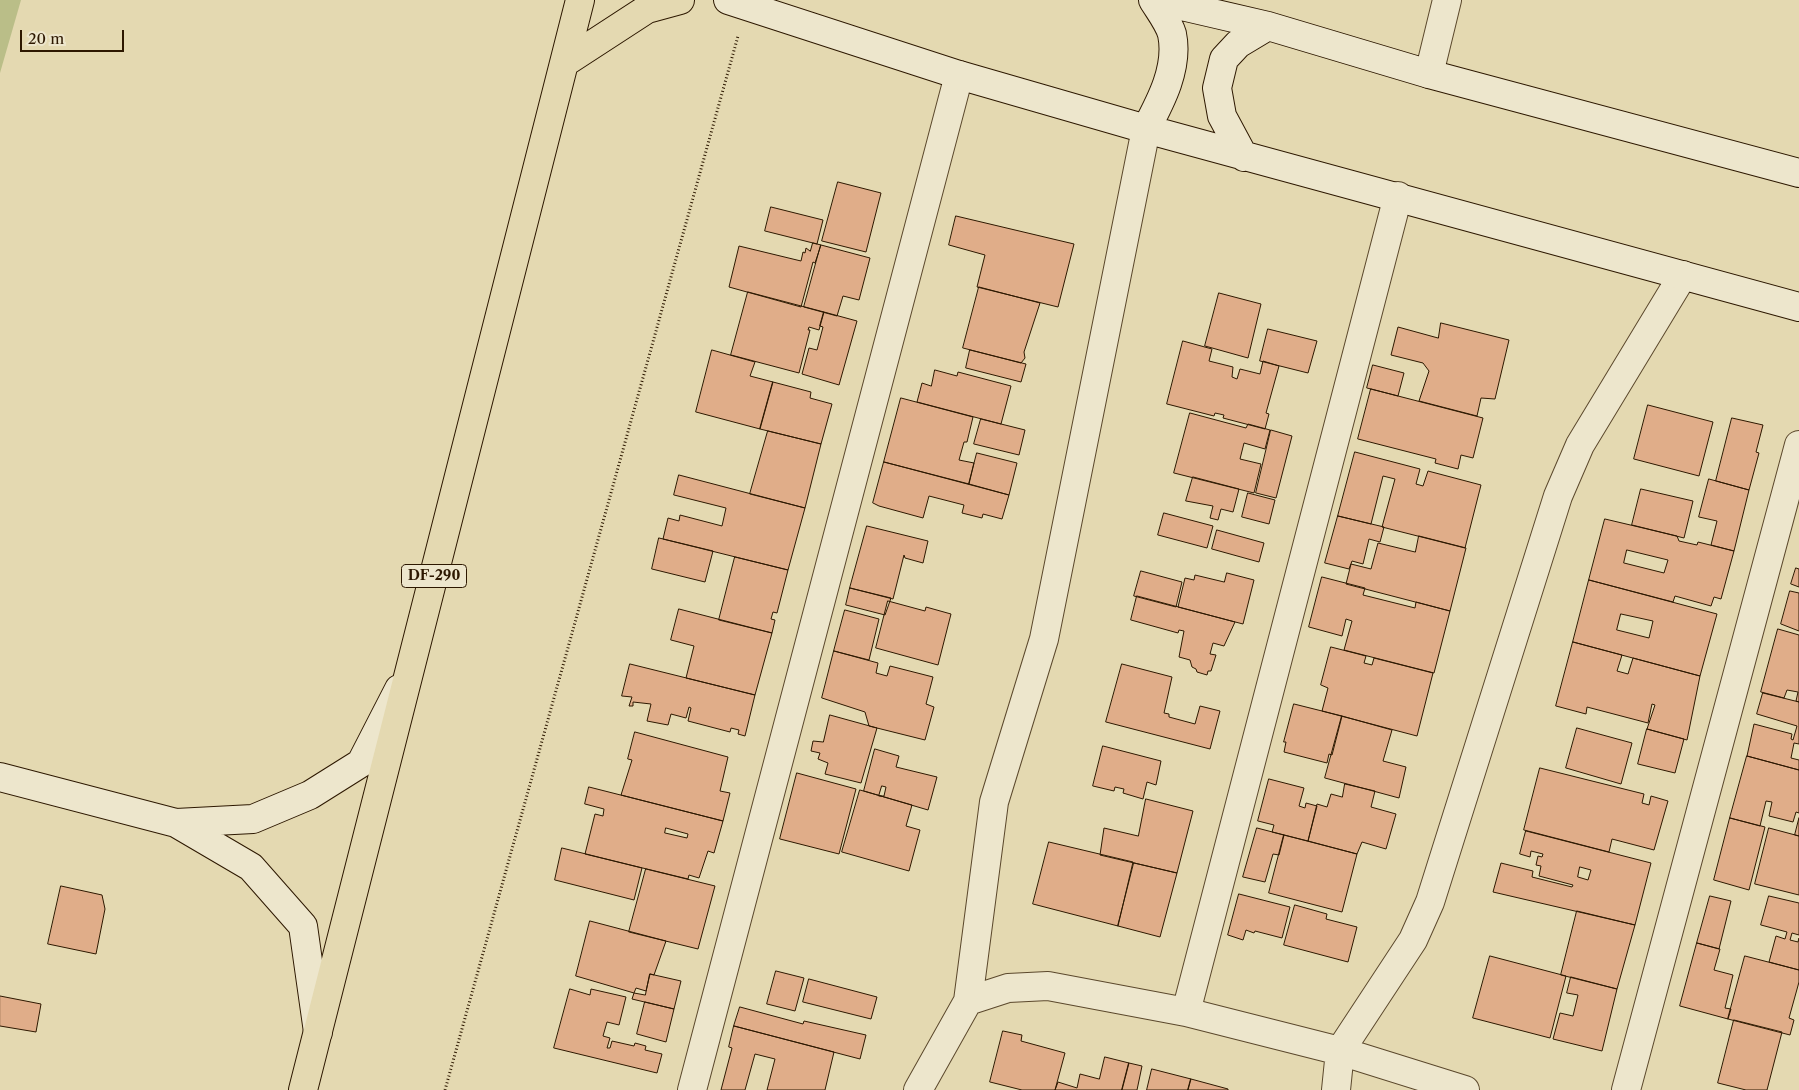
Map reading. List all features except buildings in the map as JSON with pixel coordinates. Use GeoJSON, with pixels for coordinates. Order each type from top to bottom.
{"type":"FeatureCollection","features":[{"type":"Feature","properties":{"kind":"highway","name":"DF-290"},"geometry":{"type":"LineString","coordinates":[[303,1090],[580,0]]}},
{"type":"Feature","properties":{"kind":"highway"},"geometry":{"type":"LineString","coordinates":[[564,62],[647,9],[680,0]]}},
{"type":"Feature","properties":{"kind":"street"},"geometry":{"type":"LineString","coordinates":[[1155,0],[1268,26],[1429,74],[1799,173]]}},
{"type":"Feature","properties":{"kind":"street"},"geometry":{"type":"LineString","coordinates":[[918,1090],[968,1001],[994,802],[1044,639],[1146,129],[1157,107],[1173,64],[1172,33],[1155,0]]}},
{"type":"Feature","properties":{"kind":"street"},"geometry":{"type":"LineString","coordinates":[[1429,74],[1448,0]]}},
{"type":"Feature","properties":{"kind":"street"},"geometry":{"type":"LineString","coordinates":[[737,3],[959,75],[1146,129],[1244,157],[1398,196],[1799,307]]}},
{"type":"Feature","properties":{"kind":"street"},"geometry":{"type":"LineString","coordinates":[[1244,157],[1222,116],[1218,88],[1224,59],[1238,44],[1268,26]]}},
{"type":"Feature","properties":{"kind":"street"},"geometry":{"type":"LineString","coordinates":[[692,1090],[959,75]]}},
{"type":"Feature","properties":{"kind":"street"},"geometry":{"type":"LineString","coordinates":[[1186,1012],[1398,196]]}},
{"type":"Feature","properties":{"kind":"street"},"geometry":{"type":"LineString","coordinates":[[1336,1090],[1340,1050],[1413,940],[1430,902],[1558,496],[1580,446],[1683,275]]}},
{"type":"Feature","properties":{"kind":"street"},"geometry":{"type":"LineString","coordinates":[[1626,1090],[1799,445]]}},
{"type":"Feature","properties":{"kind":"street"},"geometry":{"type":"LineString","coordinates":[[176,823],[254,819],[310,795],[361,763],[411,667]]}},
{"type":"Feature","properties":{"kind":"street"},"geometry":{"type":"LineString","coordinates":[[0,777],[176,823],[251,867],[303,926],[318,1032]]}},
{"type":"Feature","properties":{"kind":"street"},"geometry":{"type":"LineString","coordinates":[[968,1001],[1008,988],[1048,986],[1186,1012],[1340,1050],[1433,1086],[1465,1090]]}},
{"type":"Feature","properties":{"kind":"path"},"geometry":{"type":"LineString","coordinates":[[445,1090],[737,3]]}},
{"type":"Feature","properties":{"kind":"green space"},"geometry":{"type":"Polygon","coordinates":[[[0,0],[21,0],[0,73],[0,0]]]}}]}
